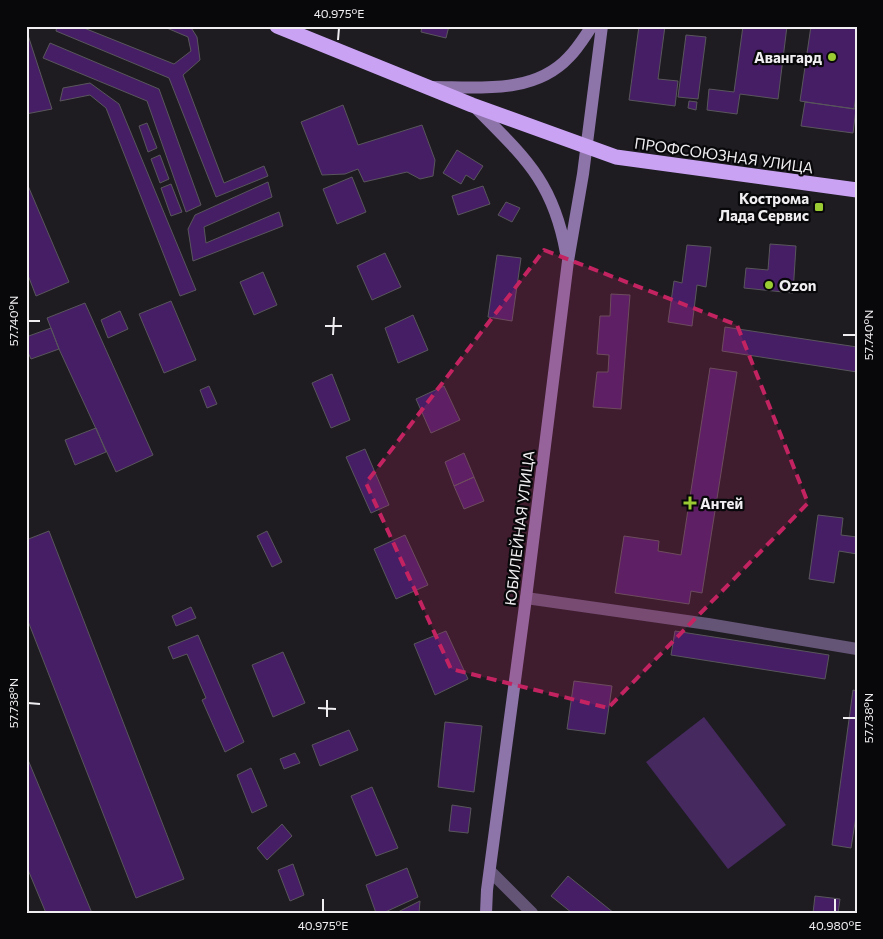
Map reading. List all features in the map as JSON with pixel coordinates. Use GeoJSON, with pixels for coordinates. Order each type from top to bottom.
{"type":"FeatureCollection","features":[{"type":"Feature","properties":{"kind":"highway","name":"ПРОФСОЮЗНАЯ УЛИЦА"},"geometry":{"type":"LineString","coordinates":[[277,26],[472,105],[616,156],[857,190]]}},
{"type":"Feature","properties":{"kind":"street"},"geometry":{"type":"LineString","coordinates":[[431,87],[512,86],[532,81],[569,58],[592,26]]}},
{"type":"Feature","properties":{"kind":"street","name":"ЮБИЛЕЙНАЯ УЛИЦА"},"geometry":{"type":"LineString","coordinates":[[486,913],[568,261],[587,147],[602,26]]}},
{"type":"Feature","properties":{"kind":"street"},"geometry":{"type":"LineString","coordinates":[[472,105],[528,160],[537,174],[551,199],[562,227],[568,261]]}},
{"type":"Feature","properties":{"kind":"street"},"geometry":{"type":"LineString","coordinates":[[526,598],[708,624],[857,649]]}},
{"type":"Feature","properties":{"kind":"street"},"geometry":{"type":"LineString","coordinates":[[490,871],[532,913]]}},
{"type":"Feature","properties":{"kind":"highlighted area"},"geometry":{"type":"Polygon","coordinates":[[[544,250],[737,325],[808,503],[608,708],[451,669],[366,483],[544,250]]]}},
{"type":"Feature","properties":{"kind":"shaded area"},"geometry":{"type":"Polygon","coordinates":[[[704,717],[786,825],[728,869],[646,762],[704,717]]]}},
{"type":"Feature","properties":{"kind":"building"},"geometry":{"type":"Polygon","coordinates":[[[57,26],[79,26],[174,64],[191,51],[188,37],[162,26],[190,26],[197,37],[200,60],[183,75],[224,183],[264,166],[268,176],[216,197],[169,78],[56,31],[57,26]]]}},
{"type":"Feature","properties":{"kind":"building"},"geometry":{"type":"Polygon","coordinates":[[[422,26],[449,26],[446,38],[421,32],[422,26]]]}},
{"type":"Feature","properties":{"kind":"building"},"geometry":{"type":"Polygon","coordinates":[[[639,26],[665,26],[658,79],[678,81],[675,106],[629,100],[639,26]]]}},
{"type":"Feature","properties":{"kind":"building"},"geometry":{"type":"Polygon","coordinates":[[[743,26],[787,26],[778,99],[740,94],[737,114],[707,110],[709,89],[734,92],[743,26]]]}},
{"type":"Feature","properties":{"kind":"building","name":"Авангард"},"geometry":{"type":"Polygon","coordinates":[[[811,26],[857,26],[857,89],[854,109],[800,101],[811,26]]]}},
{"type":"Feature","properties":{"kind":"building"},"geometry":{"type":"Polygon","coordinates":[[[26,29],[52,109],[26,114],[26,29]]]}},
{"type":"Feature","properties":{"kind":"building"},"geometry":{"type":"Polygon","coordinates":[[[686,35],[706,37],[698,99],[678,97],[686,35]]]}},
{"type":"Feature","properties":{"kind":"building"},"geometry":{"type":"Polygon","coordinates":[[[50,43],[159,89],[201,205],[186,212],[147,101],[43,58],[50,43]]]}},
{"type":"Feature","properties":{"kind":"building"},"geometry":{"type":"Polygon","coordinates":[[[90,83],[119,104],[196,290],[180,296],[106,108],[90,95],[60,101],[63,88],[90,83]]]}},
{"type":"Feature","properties":{"kind":"building"},"geometry":{"type":"Polygon","coordinates":[[[689,101],[697,102],[696,110],[688,108],[689,101]]]}},
{"type":"Feature","properties":{"kind":"building","name":"Авангард"},"geometry":{"type":"Polygon","coordinates":[[[805,102],[856,109],[853,133],[801,126],[805,102]]]}},
{"type":"Feature","properties":{"kind":"building"},"geometry":{"type":"Polygon","coordinates":[[[343,105],[358,145],[422,125],[435,160],[433,176],[420,179],[407,172],[364,182],[358,169],[345,174],[322,175],[301,122],[343,105]]]}},
{"type":"Feature","properties":{"kind":"building"},"geometry":{"type":"Polygon","coordinates":[[[147,123],[157,148],[148,152],[139,126],[147,123]]]}},
{"type":"Feature","properties":{"kind":"building"},"geometry":{"type":"Polygon","coordinates":[[[457,150],[483,166],[474,180],[466,175],[461,184],[443,173],[457,150]]]}},
{"type":"Feature","properties":{"kind":"building"},"geometry":{"type":"Polygon","coordinates":[[[160,155],[169,179],[160,183],[151,159],[160,155]]]}},
{"type":"Feature","properties":{"kind":"building"},"geometry":{"type":"Polygon","coordinates":[[[352,177],[366,212],[337,224],[323,189],[352,177]]]}},
{"type":"Feature","properties":{"kind":"building"},"geometry":{"type":"Polygon","coordinates":[[[26,181],[69,282],[36,296],[26,270],[26,181]]]}},
{"type":"Feature","properties":{"kind":"building"},"geometry":{"type":"Polygon","coordinates":[[[268,182],[272,197],[204,227],[206,243],[279,212],[283,226],[193,261],[188,229],[195,215],[268,182]]]}},
{"type":"Feature","properties":{"kind":"building"},"geometry":{"type":"Polygon","coordinates":[[[171,184],[182,212],[171,216],[161,188],[171,184]]]}},
{"type":"Feature","properties":{"kind":"building"},"geometry":{"type":"Polygon","coordinates":[[[483,186],[490,204],[458,215],[452,196],[483,186]]]}},
{"type":"Feature","properties":{"kind":"building"},"geometry":{"type":"Polygon","coordinates":[[[506,202],[520,208],[512,222],[498,215],[506,202]]]}},
{"type":"Feature","properties":{"kind":"building"},"geometry":{"type":"Polygon","coordinates":[[[770,244],[796,246],[793,293],[744,288],[746,268],[768,270],[770,244]]]}},
{"type":"Feature","properties":{"kind":"building"},"geometry":{"type":"Polygon","coordinates":[[[687,245],[711,247],[706,287],[697,285],[692,326],[668,322],[674,281],[682,283],[687,245]]]}},
{"type":"Feature","properties":{"kind":"building"},"geometry":{"type":"Polygon","coordinates":[[[385,253],[401,287],[372,300],[357,266],[385,253]]]}},
{"type":"Feature","properties":{"kind":"building"},"geometry":{"type":"Polygon","coordinates":[[[497,255],[521,258],[512,321],[488,317],[497,255]]]}},
{"type":"Feature","properties":{"kind":"building"},"geometry":{"type":"Polygon","coordinates":[[[263,272],[277,305],[254,315],[240,282],[263,272]]]}},
{"type":"Feature","properties":{"kind":"building"},"geometry":{"type":"Polygon","coordinates":[[[611,294],[630,295],[621,409],[593,407],[597,372],[608,372],[609,355],[597,354],[600,316],[610,316],[611,294]]]}},
{"type":"Feature","properties":{"kind":"building"},"geometry":{"type":"Polygon","coordinates":[[[171,301],[196,360],[164,373],[139,314],[171,301]]]}},
{"type":"Feature","properties":{"kind":"building"},"geometry":{"type":"Polygon","coordinates":[[[85,303],[153,455],[116,472],[59,349],[47,318],[85,303]]]}},
{"type":"Feature","properties":{"kind":"building"},"geometry":{"type":"Polygon","coordinates":[[[120,311],[128,329],[108,338],[101,320],[120,311]]]}},
{"type":"Feature","properties":{"kind":"building"},"geometry":{"type":"Polygon","coordinates":[[[413,315],[428,350],[398,363],[385,328],[413,315]]]}},
{"type":"Feature","properties":{"kind":"building"},"geometry":{"type":"Polygon","coordinates":[[[725,327],[857,347],[857,372],[722,351],[725,327]]]}},
{"type":"Feature","properties":{"kind":"building"},"geometry":{"type":"Polygon","coordinates":[[[51,328],[59,349],[31,359],[26,348],[26,337],[51,328]]]}},
{"type":"Feature","properties":{"kind":"building"},"geometry":{"type":"Polygon","coordinates":[[[710,368],[737,372],[702,593],[691,591],[689,604],[615,593],[624,536],[659,541],[658,551],[681,555],[710,368]]]}},
{"type":"Feature","properties":{"kind":"building"},"geometry":{"type":"Polygon","coordinates":[[[332,374],[350,420],[331,428],[312,383],[332,374]]]}},
{"type":"Feature","properties":{"kind":"building"},"geometry":{"type":"Polygon","coordinates":[[[209,386],[217,404],[207,408],[200,390],[209,386]]]}},
{"type":"Feature","properties":{"kind":"building"},"geometry":{"type":"Polygon","coordinates":[[[444,386],[460,420],[431,433],[416,399],[444,386]]]}},
{"type":"Feature","properties":{"kind":"building"},"geometry":{"type":"Polygon","coordinates":[[[96,428],[106,452],[75,465],[65,440],[96,428]]]}},
{"type":"Feature","properties":{"kind":"building"},"geometry":{"type":"Polygon","coordinates":[[[365,449],[389,505],[371,513],[346,457],[365,449]]]}},
{"type":"Feature","properties":{"kind":"building"},"geometry":{"type":"Polygon","coordinates":[[[464,453],[474,477],[454,486],[445,462],[464,453]]]}},
{"type":"Feature","properties":{"kind":"building"},"geometry":{"type":"Polygon","coordinates":[[[474,477],[484,501],[464,509],[454,486],[474,477]]]}},
{"type":"Feature","properties":{"kind":"building"},"geometry":{"type":"Polygon","coordinates":[[[818,515],[843,518],[841,535],[857,537],[857,554],[839,551],[834,583],[809,579],[818,515]]]}},
{"type":"Feature","properties":{"kind":"building"},"geometry":{"type":"Polygon","coordinates":[[[49,531],[184,879],[136,898],[26,616],[26,540],[49,531]]]}},
{"type":"Feature","properties":{"kind":"building"},"geometry":{"type":"Polygon","coordinates":[[[267,531],[282,562],[272,567],[257,536],[267,531]]]}},
{"type":"Feature","properties":{"kind":"building"},"geometry":{"type":"Polygon","coordinates":[[[405,535],[428,585],[396,599],[374,549],[405,535]]]}},
{"type":"Feature","properties":{"kind":"building"},"geometry":{"type":"Polygon","coordinates":[[[191,607],[196,618],[176,626],[172,616],[191,607]]]}},
{"type":"Feature","properties":{"kind":"building"},"geometry":{"type":"Polygon","coordinates":[[[446,631],[468,679],[435,695],[414,644],[446,631]]]}},
{"type":"Feature","properties":{"kind":"building"},"geometry":{"type":"Polygon","coordinates":[[[675,631],[829,655],[825,679],[671,655],[675,631]]]}},
{"type":"Feature","properties":{"kind":"building"},"geometry":{"type":"Polygon","coordinates":[[[198,635],[244,742],[225,752],[202,700],[206,698],[187,654],[173,659],[168,647],[198,635]]]}},
{"type":"Feature","properties":{"kind":"building"},"geometry":{"type":"Polygon","coordinates":[[[283,652],[305,703],[273,717],[252,665],[283,652]]]}},
{"type":"Feature","properties":{"kind":"building"},"geometry":{"type":"Polygon","coordinates":[[[574,681],[612,686],[605,734],[567,729],[574,681]]]}},
{"type":"Feature","properties":{"kind":"building"},"geometry":{"type":"Polygon","coordinates":[[[853,690],[857,691],[857,810],[851,848],[832,845],[853,690]]]}},
{"type":"Feature","properties":{"kind":"building"},"geometry":{"type":"Polygon","coordinates":[[[445,722],[482,726],[474,792],[438,787],[445,722]]]}},
{"type":"Feature","properties":{"kind":"building"},"geometry":{"type":"Polygon","coordinates":[[[349,730],[358,750],[320,766],[312,745],[349,730]]]}},
{"type":"Feature","properties":{"kind":"building"},"geometry":{"type":"Polygon","coordinates":[[[295,753],[300,763],[284,769],[280,759],[295,753]]]}},
{"type":"Feature","properties":{"kind":"building"},"geometry":{"type":"Polygon","coordinates":[[[26,755],[92,913],[46,913],[26,865],[26,755]]]}},
{"type":"Feature","properties":{"kind":"building"},"geometry":{"type":"Polygon","coordinates":[[[251,768],[267,806],[252,813],[237,775],[251,768]]]}},
{"type":"Feature","properties":{"kind":"building"},"geometry":{"type":"Polygon","coordinates":[[[372,787],[398,848],[376,856],[351,796],[372,787]]]}},
{"type":"Feature","properties":{"kind":"building"},"geometry":{"type":"Polygon","coordinates":[[[452,805],[471,808],[468,833],[449,831],[452,805]]]}},
{"type":"Feature","properties":{"kind":"building"},"geometry":{"type":"Polygon","coordinates":[[[282,824],[292,836],[267,860],[257,848],[282,824]]]}},
{"type":"Feature","properties":{"kind":"building"},"geometry":{"type":"Polygon","coordinates":[[[293,864],[304,895],[290,901],[278,870],[293,864]]]}},
{"type":"Feature","properties":{"kind":"building"},"geometry":{"type":"Polygon","coordinates":[[[407,868],[418,897],[383,913],[376,913],[366,885],[407,868]]]}},
{"type":"Feature","properties":{"kind":"building"},"geometry":{"type":"Polygon","coordinates":[[[568,876],[614,913],[572,913],[551,896],[568,876]]]}},
{"type":"Feature","properties":{"kind":"building"},"geometry":{"type":"Polygon","coordinates":[[[815,896],[840,899],[838,913],[813,913],[815,896]]]}},
{"type":"Feature","properties":{"kind":"building"},"geometry":{"type":"Polygon","coordinates":[[[420,901],[419,913],[396,913],[420,901]]]}},
{"type":"Feature","properties":{"kind":"place","name":"Авангард"},"geometry":{"type":"Point","coordinates":[832,57]}},
{"type":"Feature","properties":{"kind":"place","name":"Кострома Лада Сервис"},"geometry":{"type":"Point","coordinates":[819,207]}},
{"type":"Feature","properties":{"kind":"place","name":"Ozon"},"geometry":{"type":"Point","coordinates":[769,285]}},
{"type":"Feature","properties":{"kind":"place","name":"Антей"},"geometry":{"type":"Point","coordinates":[690,503]}}]}
